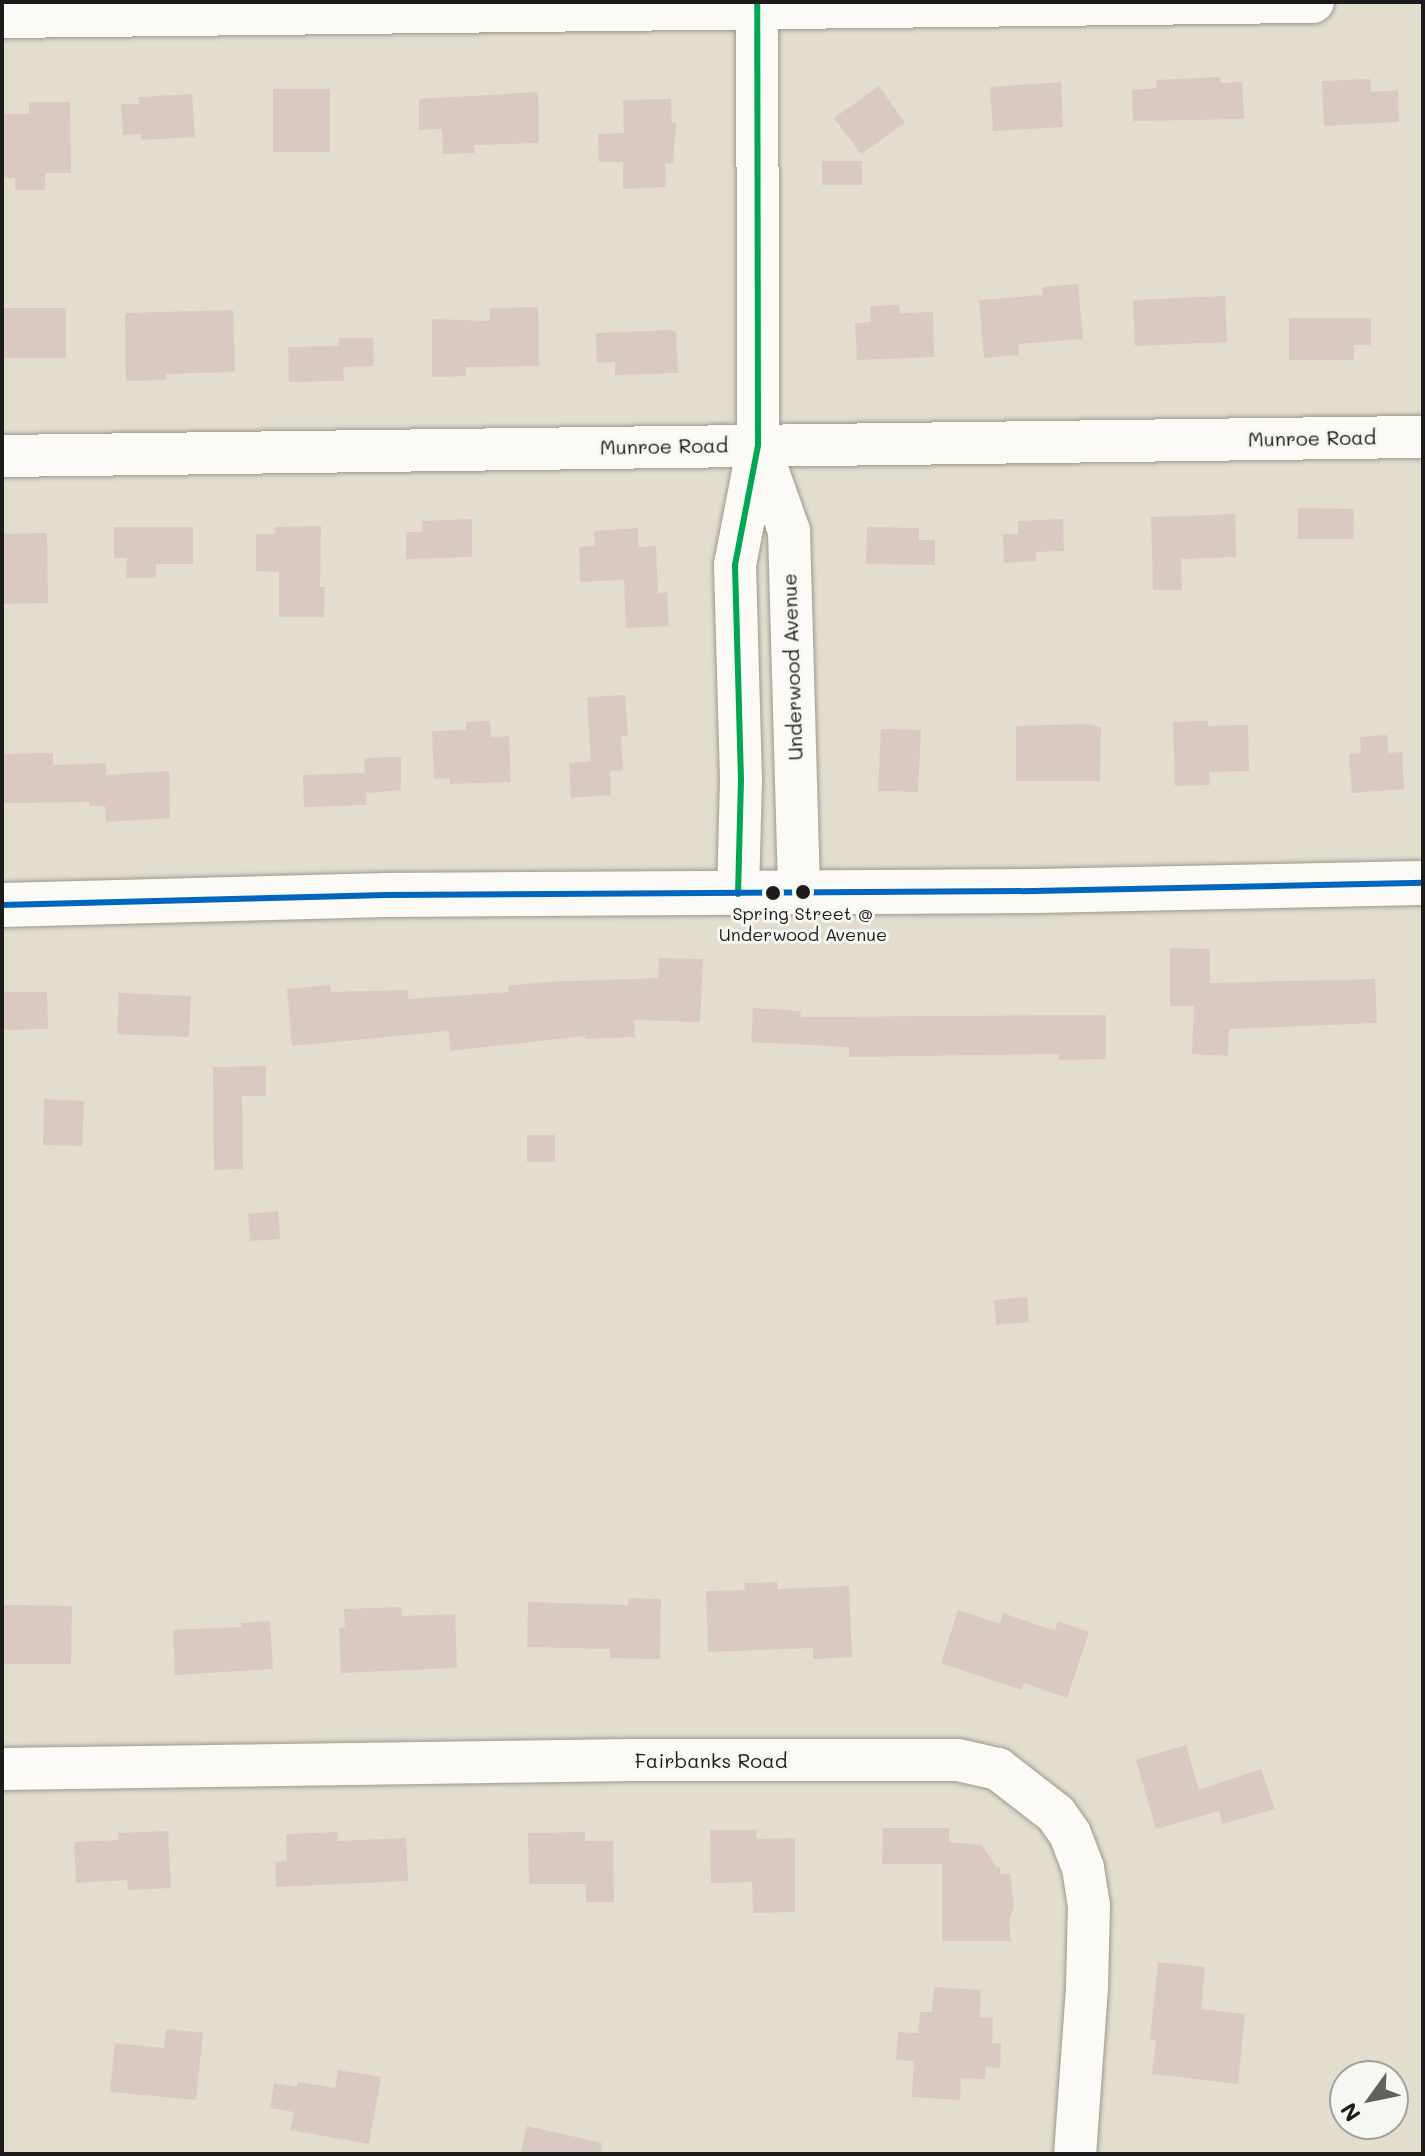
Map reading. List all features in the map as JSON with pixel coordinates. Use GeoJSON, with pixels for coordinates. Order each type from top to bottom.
{"type":"FeatureCollection","features":[{"type":"Feature","properties":{"kind":"main road"},"geometry":{"type":"LineString","coordinates":[[2,905],[386,895],[738,894],[1423,883]]}},
{"type":"Feature","properties":{"kind":"street"},"geometry":{"type":"LineString","coordinates":[[2,17],[757,5],[1313,2]]}},
{"type":"Feature","properties":{"kind":"street","name":"Underwood Avenue"},"geometry":{"type":"LineString","coordinates":[[738,894],[741,780],[735,565],[758,445],[757,5]]}},
{"type":"Feature","properties":{"kind":"street","name":"Munroe Road"},"geometry":{"type":"LineString","coordinates":[[2,456],[1423,437]]}},
{"type":"Feature","properties":{"kind":"street","name":"Underwood Avenue"},"geometry":{"type":"LineString","coordinates":[[758,445],[789,531],[799,893]]}},
{"type":"Feature","properties":{"kind":"street","name":"Fairbanks Road"},"geometry":{"type":"LineString","coordinates":[[2,1769],[666,1760],[958,1760],[998,1769],[1056,1814],[1070,1834],[1083,1868],[1089,1905],[1075,2154]]}},
{"type":"Feature","properties":{"kind":"building"},"geometry":{"type":"Polygon","coordinates":[[[1220,77],[1221,83],[1242,82],[1244,119],[1133,121],[1132,90],[1157,88],[1156,80],[1220,77]]]}},
{"type":"Feature","properties":{"kind":"building"},"geometry":{"type":"Polygon","coordinates":[[[1370,79],[1371,92],[1398,90],[1399,122],[1324,126],[1322,81],[1370,79]]]}},
{"type":"Feature","properties":{"kind":"building"},"geometry":{"type":"Polygon","coordinates":[[[1061,82],[1063,127],[993,131],[990,87],[1061,82]]]}},
{"type":"Feature","properties":{"kind":"building"},"geometry":{"type":"Polygon","coordinates":[[[879,86],[905,123],[861,154],[834,118],[879,86]]]}},
{"type":"Feature","properties":{"kind":"building"},"geometry":{"type":"Polygon","coordinates":[[[273,89],[330,89],[330,152],[273,152],[273,89]]]}},
{"type":"Feature","properties":{"kind":"building"},"geometry":{"type":"Polygon","coordinates":[[[538,92],[539,143],[474,145],[475,153],[443,154],[442,129],[419,130],[419,99],[538,92]]]}},
{"type":"Feature","properties":{"kind":"building"},"geometry":{"type":"Polygon","coordinates":[[[192,94],[195,137],[141,140],[141,134],[123,135],[121,104],[139,104],[138,97],[192,94]]]}},
{"type":"Feature","properties":{"kind":"building"},"geometry":{"type":"Polygon","coordinates":[[[671,99],[672,123],[676,122],[673,164],[665,163],[666,187],[623,189],[623,162],[599,162],[598,134],[624,133],[623,100],[671,99]]]}},
{"type":"Feature","properties":{"kind":"building"},"geometry":{"type":"Polygon","coordinates":[[[29,102],[70,102],[71,173],[45,173],[45,190],[15,190],[15,178],[2,178],[2,114],[29,114],[29,102]]]}},
{"type":"Feature","properties":{"kind":"building"},"geometry":{"type":"Polygon","coordinates":[[[822,161],[862,161],[862,185],[822,185],[822,161]]]}},
{"type":"Feature","properties":{"kind":"building"},"geometry":{"type":"Polygon","coordinates":[[[1078,284],[1083,339],[1018,344],[1019,355],[984,358],[979,300],[1043,295],[1042,287],[1078,284]]]}},
{"type":"Feature","properties":{"kind":"building"},"geometry":{"type":"Polygon","coordinates":[[[1225,296],[1227,342],[1135,346],[1133,300],[1225,296]]]}},
{"type":"Feature","properties":{"kind":"building"},"geometry":{"type":"Polygon","coordinates":[[[899,305],[900,313],[933,312],[934,357],[857,360],[855,323],[871,322],[870,306],[899,305]]]}},
{"type":"Feature","properties":{"kind":"building"},"geometry":{"type":"Polygon","coordinates":[[[538,307],[539,366],[466,367],[466,376],[432,377],[432,319],[490,321],[490,308],[538,307]]]}},
{"type":"Feature","properties":{"kind":"building"},"geometry":{"type":"Polygon","coordinates":[[[2,308],[66,308],[66,358],[2,358],[2,308]]]}},
{"type":"Feature","properties":{"kind":"building"},"geometry":{"type":"Polygon","coordinates":[[[233,310],[235,372],[166,374],[166,380],[126,381],[125,313],[233,310]]]}},
{"type":"Feature","properties":{"kind":"building"},"geometry":{"type":"Polygon","coordinates":[[[1289,318],[1371,318],[1371,345],[1354,345],[1354,360],[1289,360],[1289,318]]]}},
{"type":"Feature","properties":{"kind":"building"},"geometry":{"type":"Polygon","coordinates":[[[676,332],[678,373],[615,375],[615,362],[597,363],[596,333],[676,332]]]}},
{"type":"Feature","properties":{"kind":"building"},"geometry":{"type":"Polygon","coordinates":[[[338,338],[373,338],[374,366],[343,367],[344,381],[289,382],[288,347],[339,346],[338,338]]]}},
{"type":"Feature","properties":{"kind":"building"},"geometry":{"type":"Polygon","coordinates":[[[1298,508],[1354,509],[1353,539],[1298,539],[1298,508]]]}},
{"type":"Feature","properties":{"kind":"building"},"geometry":{"type":"Polygon","coordinates":[[[1235,514],[1236,557],[1181,559],[1182,590],[1153,590],[1151,517],[1235,514]]]}},
{"type":"Feature","properties":{"kind":"building"},"geometry":{"type":"Polygon","coordinates":[[[472,519],[472,557],[406,559],[406,532],[422,532],[422,521],[472,519]]]}},
{"type":"Feature","properties":{"kind":"building"},"geometry":{"type":"Polygon","coordinates":[[[1063,519],[1064,551],[1036,552],[1036,561],[1004,563],[1003,534],[1018,534],[1018,521],[1063,519]]]}},
{"type":"Feature","properties":{"kind":"building"},"geometry":{"type":"Polygon","coordinates":[[[321,526],[320,587],[325,587],[324,617],[279,617],[279,572],[256,571],[256,534],[275,534],[275,527],[321,526]]]}},
{"type":"Feature","properties":{"kind":"building"},"geometry":{"type":"Polygon","coordinates":[[[114,527],[193,527],[193,564],[156,564],[156,578],[126,578],[127,558],[114,558],[114,527]]]}},
{"type":"Feature","properties":{"kind":"building"},"geometry":{"type":"Polygon","coordinates":[[[867,527],[919,528],[919,540],[935,540],[935,565],[866,564],[867,527]]]}},
{"type":"Feature","properties":{"kind":"building"},"geometry":{"type":"Polygon","coordinates":[[[638,528],[638,547],[656,546],[658,593],[667,592],[669,626],[626,628],[624,580],[580,582],[579,547],[595,546],[594,531],[638,528]]]}},
{"type":"Feature","properties":{"kind":"building"},"geometry":{"type":"Polygon","coordinates":[[[47,533],[48,603],[2,604],[2,534],[47,533]]]}},
{"type":"Feature","properties":{"kind":"building"},"geometry":{"type":"Polygon","coordinates":[[[625,695],[628,736],[621,736],[623,770],[610,771],[611,795],[571,798],[569,763],[591,761],[587,697],[625,695]]]}},
{"type":"Feature","properties":{"kind":"building"},"geometry":{"type":"Polygon","coordinates":[[[490,721],[491,737],[509,736],[511,782],[450,784],[450,778],[434,779],[432,731],[466,730],[466,722],[490,721]]]}},
{"type":"Feature","properties":{"kind":"building"},"geometry":{"type":"Polygon","coordinates":[[[1208,721],[1208,726],[1248,725],[1249,771],[1209,772],[1210,785],[1175,786],[1173,722],[1208,721]]]}},
{"type":"Feature","properties":{"kind":"building"},"geometry":{"type":"Polygon","coordinates":[[[1085,724],[1101,727],[1100,781],[1016,781],[1016,726],[1085,724]]]}},
{"type":"Feature","properties":{"kind":"building"},"geometry":{"type":"Polygon","coordinates":[[[881,729],[921,730],[918,792],[878,791],[881,729]]]}},
{"type":"Feature","properties":{"kind":"building"},"geometry":{"type":"Polygon","coordinates":[[[1387,735],[1388,753],[1402,752],[1404,789],[1352,793],[1349,754],[1361,753],[1360,737],[1387,735]]]}},
{"type":"Feature","properties":{"kind":"building"},"geometry":{"type":"Polygon","coordinates":[[[53,753],[53,765],[106,763],[106,775],[169,771],[170,818],[106,822],[105,806],[89,806],[89,802],[2,803],[2,754],[53,753]]]}},
{"type":"Feature","properties":{"kind":"building"},"geometry":{"type":"Polygon","coordinates":[[[401,757],[401,790],[366,793],[366,805],[304,807],[303,775],[365,773],[364,758],[401,757]]]}},
{"type":"Feature","properties":{"kind":"building"},"geometry":{"type":"Polygon","coordinates":[[[1170,948],[1210,949],[1210,983],[1375,979],[1377,1023],[1229,1029],[1228,1056],[1192,1054],[1194,1006],[1170,1006],[1170,948]]]}},
{"type":"Feature","properties":{"kind":"building"},"geometry":{"type":"Polygon","coordinates":[[[659,958],[703,959],[700,1022],[634,1020],[635,1037],[585,1039],[585,1036],[450,1051],[449,1031],[292,1046],[287,989],[330,985],[331,992],[408,990],[408,999],[509,992],[508,986],[545,982],[658,978],[659,958]]]}},
{"type":"Feature","properties":{"kind":"building"},"geometry":{"type":"Polygon","coordinates":[[[2,992],[47,992],[48,1029],[2,1030],[2,992]]]}},
{"type":"Feature","properties":{"kind":"building"},"geometry":{"type":"Polygon","coordinates":[[[119,993],[191,996],[189,1037],[117,1034],[119,993]]]}},
{"type":"Feature","properties":{"kind":"building"},"geometry":{"type":"Polygon","coordinates":[[[753,1008],[801,1011],[800,1017],[1106,1015],[1106,1059],[1059,1060],[1059,1054],[849,1057],[849,1047],[751,1042],[753,1008]]]}},
{"type":"Feature","properties":{"kind":"building"},"geometry":{"type":"Polygon","coordinates":[[[266,1066],[266,1096],[242,1096],[243,1169],[214,1170],[213,1067],[266,1066]]]}},
{"type":"Feature","properties":{"kind":"building"},"geometry":{"type":"Polygon","coordinates":[[[44,1099],[84,1101],[82,1146],[43,1145],[44,1099]]]}},
{"type":"Feature","properties":{"kind":"building"},"geometry":{"type":"Polygon","coordinates":[[[527,1135],[555,1135],[555,1162],[527,1162],[527,1135]]]}},
{"type":"Feature","properties":{"kind":"building"},"geometry":{"type":"Polygon","coordinates":[[[278,1211],[280,1239],[250,1241],[248,1214],[278,1211]]]}},
{"type":"Feature","properties":{"kind":"building"},"geometry":{"type":"Polygon","coordinates":[[[1027,1297],[1029,1322],[996,1325],[994,1300],[1027,1297]]]}},
{"type":"Feature","properties":{"kind":"building"},"geometry":{"type":"Polygon","coordinates":[[[777,1582],[778,1589],[849,1586],[852,1657],[813,1659],[813,1648],[708,1652],[706,1591],[745,1590],[744,1583],[777,1582]]]}},
{"type":"Feature","properties":{"kind":"building"},"geometry":{"type":"Polygon","coordinates":[[[629,1598],[661,1599],[660,1659],[610,1658],[610,1649],[527,1647],[528,1602],[628,1605],[629,1598]]]}},
{"type":"Feature","properties":{"kind":"building"},"geometry":{"type":"Polygon","coordinates":[[[2,1605],[72,1606],[71,1664],[2,1664],[2,1605]]]}},
{"type":"Feature","properties":{"kind":"building"},"geometry":{"type":"Polygon","coordinates":[[[401,1607],[402,1616],[455,1614],[457,1668],[341,1673],[339,1628],[345,1627],[344,1609],[401,1607]]]}},
{"type":"Feature","properties":{"kind":"building"},"geometry":{"type":"Polygon","coordinates":[[[958,1610],[1000,1624],[1003,1613],[1055,1631],[1058,1621],[1089,1632],[1067,1698],[1024,1683],[1022,1690],[941,1663],[958,1610]]]}},
{"type":"Feature","properties":{"kind":"building"},"geometry":{"type":"Polygon","coordinates":[[[270,1621],[273,1669],[175,1675],[173,1630],[241,1627],[241,1623],[270,1621]]]}},
{"type":"Feature","properties":{"kind":"building"},"geometry":{"type":"Polygon","coordinates":[[[1186,1745],[1199,1790],[1261,1769],[1275,1809],[1223,1824],[1219,1811],[1156,1829],[1136,1760],[1186,1745]]]}},
{"type":"Feature","properties":{"kind":"building"},"geometry":{"type":"Polygon","coordinates":[[[883,1828],[949,1828],[949,1842],[982,1845],[996,1867],[1000,1867],[1001,1874],[1010,1874],[1014,1907],[1009,1920],[1011,1941],[942,1941],[942,1864],[882,1864],[883,1828]]]}},
{"type":"Feature","properties":{"kind":"building"},"geometry":{"type":"Polygon","coordinates":[[[710,1830],[756,1830],[757,1839],[795,1838],[795,1912],[753,1913],[752,1882],[711,1883],[710,1830]]]}},
{"type":"Feature","properties":{"kind":"building"},"geometry":{"type":"Polygon","coordinates":[[[168,1831],[171,1888],[128,1890],[127,1880],[76,1883],[74,1842],[118,1840],[118,1833],[168,1831]]]}},
{"type":"Feature","properties":{"kind":"building"},"geometry":{"type":"Polygon","coordinates":[[[337,1832],[338,1841],[406,1838],[408,1881],[276,1887],[275,1862],[287,1861],[286,1834],[337,1832]]]}},
{"type":"Feature","properties":{"kind":"building"},"geometry":{"type":"Polygon","coordinates":[[[585,1832],[585,1841],[613,1841],[614,1902],[586,1902],[586,1884],[529,1884],[528,1833],[585,1832]]]}},
{"type":"Feature","properties":{"kind":"building"},"geometry":{"type":"Polygon","coordinates":[[[1158,1962],[1205,1967],[1201,2009],[1245,2014],[1238,2084],[1152,2074],[1156,2040],[1150,2039],[1158,1962]]]}},
{"type":"Feature","properties":{"kind":"building"},"geometry":{"type":"Polygon","coordinates":[[[934,1987],[981,1990],[980,2017],[993,2018],[992,2043],[1001,2043],[1000,2068],[986,2067],[985,2079],[961,2078],[960,2100],[912,2097],[914,2061],[896,2060],[898,2032],[918,2033],[920,2012],[932,2012],[934,1987]]]}},
{"type":"Feature","properties":{"kind":"building"},"geometry":{"type":"Polygon","coordinates":[[[166,2029],[203,2033],[196,2100],[110,2092],[115,2043],[164,2048],[166,2029]]]}},
{"type":"Feature","properties":{"kind":"building"},"geometry":{"type":"Polygon","coordinates":[[[338,2070],[381,2077],[369,2144],[290,2130],[294,2112],[270,2108],[274,2083],[297,2087],[298,2082],[335,2088],[338,2070]]]}},
{"type":"Feature","properties":{"kind":"building"},"geometry":{"type":"Polygon","coordinates":[[[527,2126],[602,2143],[601,2154],[520,2154],[527,2126]]]}},
{"type":"Feature","properties":{"kind":"transit line"},"geometry":{"type":"LineString","coordinates":[[738,894],[741,780],[735,565],[758,445],[757,2]]}},
{"type":"Feature","properties":{"kind":"transit line"},"geometry":{"type":"LineString","coordinates":[[2,905],[386,895],[1034,891],[1423,883]]}},
{"type":"Feature","properties":{"kind":"place","name":"Spring Street @ Underwood Avenue"},"geometry":{"type":"Point","coordinates":[803,892]}}]}
